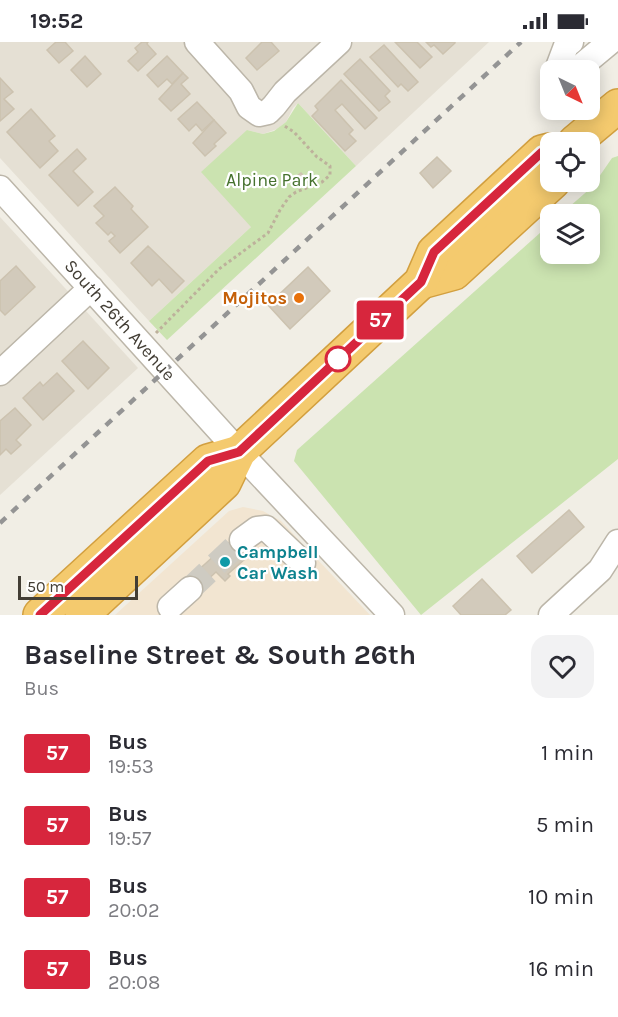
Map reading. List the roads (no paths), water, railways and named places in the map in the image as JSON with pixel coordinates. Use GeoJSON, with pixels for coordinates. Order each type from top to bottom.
{"type":"FeatureCollection","features":[{"type":"Feature","properties":{"kind":"highway"},"geometry":{"type":"LineString","coordinates":[[587,132],[618,106]]}},
{"type":"Feature","properties":{"kind":"highway"},"geometry":{"type":"LineString","coordinates":[[82,615],[224,483],[239,452],[421,282],[434,252],[540,154]]}},
{"type":"Feature","properties":{"kind":"highway"},"geometry":{"type":"LineString","coordinates":[[421,282],[454,273],[542,192]]}},
{"type":"Feature","properties":{"kind":"highway"},"geometry":{"type":"LineString","coordinates":[[40,615],[208,461],[239,452]]}},
{"type":"Feature","properties":{"kind":"street"},"geometry":{"type":"LineString","coordinates":[[196,42],[241,91],[249,107],[264,113],[339,42]]}},
{"type":"Feature","properties":{"kind":"street"},"geometry":{"type":"LineString","coordinates":[[561,60],[566,46],[571,42]]}},
{"type":"Feature","properties":{"kind":"street"},"geometry":{"type":"LineString","coordinates":[[588,60],[610,42]]}},
{"type":"Feature","properties":{"kind":"street","name":"South 26th Avenue"},"geometry":{"type":"LineString","coordinates":[[0,188],[239,452],[392,615]]}},
{"type":"Feature","properties":{"kind":"street"},"geometry":{"type":"LineString","coordinates":[[0,373],[91,288]]}},
{"type":"Feature","properties":{"kind":"street"},"geometry":{"type":"LineString","coordinates":[[242,540],[257,529],[266,528],[303,563]]}},
{"type":"Feature","properties":{"kind":"street"},"geometry":{"type":"LineString","coordinates":[[565,610],[600,570],[618,542]]}},
{"type":"Feature","properties":{"kind":"street"},"geometry":{"type":"LineString","coordinates":[[170,607],[189,589]]}},
{"type":"Feature","properties":{"kind":"tunnel"},"geometry":{"type":"LineString","coordinates":[[190,589],[242,540]]}},
{"type":"Feature","properties":{"kind":"railway"},"geometry":{"type":"LineString","coordinates":[[0,523],[521,42]]}},
{"type":"Feature","properties":{"kind":"place","name":"Mojitos"},"geometry":{"type":"Point","coordinates":[299,298]}},
{"type":"Feature","properties":{"kind":"place","name":"Campbell Car Wash"},"geometry":{"type":"Point","coordinates":[225,562]}},
{"type":"Feature","properties":{"kind":"park label","name":"Alpine Park"},"geometry":{"type":"Point","coordinates":[272,180]}}]}
